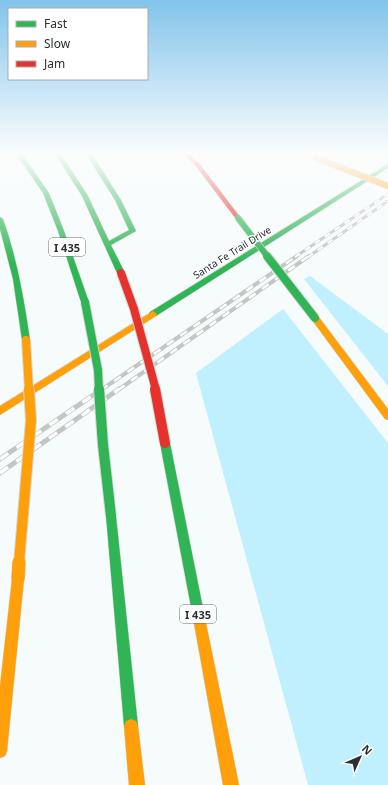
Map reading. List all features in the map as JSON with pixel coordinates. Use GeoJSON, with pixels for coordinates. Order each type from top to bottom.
{"type":"FeatureCollection","features":[{"type":"Feature","properties":{"kind":"main road"},"geometry":{"type":"LineString","coordinates":[[42,191],[46,193]]}},
{"type":"Feature","properties":{"kind":"main road","name":"I 435"},"geometry":{"type":"LineString","coordinates":[[81,191],[109,244],[121,273],[134,309],[153,376],[231,785]]}},
{"type":"Feature","properties":{"kind":"main road"},"geometry":{"type":"LineString","coordinates":[[109,244],[134,230],[112,191]]}},
{"type":"Feature","properties":{"kind":"main road"},"geometry":{"type":"LineString","coordinates":[[217,191],[388,416]]}},
{"type":"Feature","properties":{"kind":"main road","name":"Santa Fe Trail Drive"},"geometry":{"type":"LineString","coordinates":[[0,411],[349,191]]}},
{"type":"Feature","properties":{"kind":"main road","name":"I 435"},"geometry":{"type":"LineString","coordinates":[[46,193],[61,231],[85,302],[98,370],[103,445],[137,785]]}},
{"type":"Feature","properties":{"kind":"main road"},"geometry":{"type":"LineString","coordinates":[[0,219],[12,254],[20,286],[29,372],[31,420],[18,579],[0,751]]}},
{"type":"Feature","properties":{"kind":"main road"},"geometry":{"type":"LineString","coordinates":[[7,600],[18,579]]}},
{"type":"Feature","properties":{"kind":"shaded area"},"geometry":{"type":"Polygon","coordinates":[[[310,276],[388,334],[388,386],[304,279],[310,276]]]}},
{"type":"Feature","properties":{"kind":"shaded area"},"geometry":{"type":"Polygon","coordinates":[[[283,309],[388,443],[388,785],[308,785],[196,373],[283,309]]]}},
{"type":"Feature","properties":{"kind":"railway"},"geometry":{"type":"LineString","coordinates":[[295,257],[388,194]]}},
{"type":"Feature","properties":{"kind":"railway"},"geometry":{"type":"LineString","coordinates":[[308,257],[388,201]]}},
{"type":"Feature","properties":{"kind":"railway"},"geometry":{"type":"LineString","coordinates":[[101,390],[297,256]]}},
{"type":"Feature","properties":{"kind":"railway"},"geometry":{"type":"LineString","coordinates":[[118,390],[309,256]]}},
{"type":"Feature","properties":{"kind":"railway"},"geometry":{"type":"LineString","coordinates":[[0,459],[102,389]]}},
{"type":"Feature","properties":{"kind":"railway"},"geometry":{"type":"LineString","coordinates":[[0,473],[119,389]]}},
{"type":"Feature","properties":{"kind":"traffic: fast"},"geometry":{"type":"LineString","coordinates":[[44,191],[61,231],[85,302]]}},
{"type":"Feature","properties":{"kind":"traffic: fast"},"geometry":{"type":"LineString","coordinates":[[82,191],[121,273]]}},
{"type":"Feature","properties":{"kind":"traffic: fast"},"geometry":{"type":"LineString","coordinates":[[109,244],[133,231],[112,191]]}},
{"type":"Feature","properties":{"kind":"traffic: fast"},"geometry":{"type":"LineString","coordinates":[[153,314],[349,191]]}},
{"type":"Feature","properties":{"kind":"traffic: fast"},"geometry":{"type":"LineString","coordinates":[[238,218],[315,318]]}},
{"type":"Feature","properties":{"kind":"traffic: fast"},"geometry":{"type":"LineString","coordinates":[[0,219],[16,279],[26,340]]}},
{"type":"Feature","properties":{"kind":"traffic: fast"},"geometry":{"type":"LineString","coordinates":[[85,302],[98,370],[103,445],[111,516]]}},
{"type":"Feature","properties":{"kind":"traffic: fast"},"geometry":{"type":"LineString","coordinates":[[165,443],[200,623]]}},
{"type":"Feature","properties":{"kind":"traffic: fast"},"geometry":{"type":"LineString","coordinates":[[111,516],[131,726]]}},
{"type":"Feature","properties":{"kind":"traffic: slow"},"geometry":{"type":"LineString","coordinates":[[0,411],[153,314]]}},
{"type":"Feature","properties":{"kind":"traffic: slow"},"geometry":{"type":"LineString","coordinates":[[315,318],[388,416]]}},
{"type":"Feature","properties":{"kind":"traffic: slow"},"geometry":{"type":"LineString","coordinates":[[18,579],[31,420],[26,340]]}},
{"type":"Feature","properties":{"kind":"traffic: slow"},"geometry":{"type":"LineString","coordinates":[[0,751],[18,579]]}},
{"type":"Feature","properties":{"kind":"traffic: slow"},"geometry":{"type":"LineString","coordinates":[[200,623],[231,785]]}},
{"type":"Feature","properties":{"kind":"traffic: slow"},"geometry":{"type":"LineString","coordinates":[[131,726],[137,785]]}},
{"type":"Feature","properties":{"kind":"traffic: jam"},"geometry":{"type":"LineString","coordinates":[[217,191],[238,218]]}},
{"type":"Feature","properties":{"kind":"traffic: jam"},"geometry":{"type":"LineString","coordinates":[[121,273],[134,309],[153,376],[165,443]]}}]}
